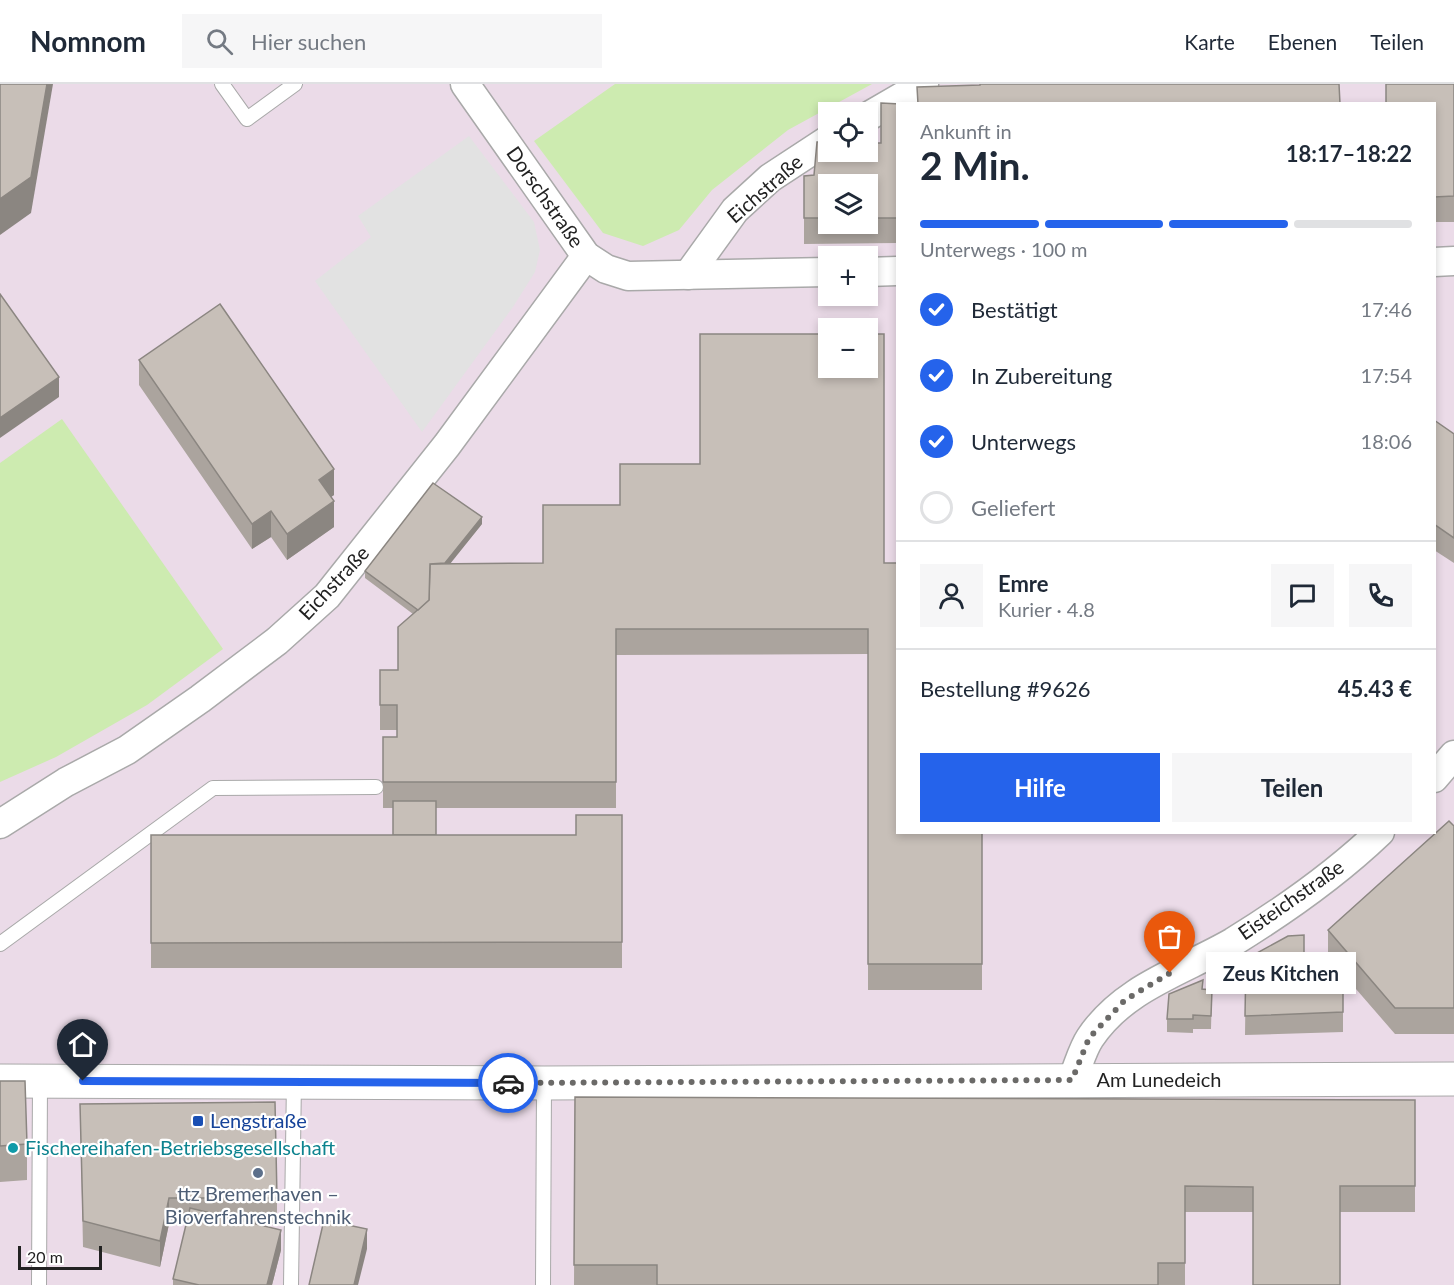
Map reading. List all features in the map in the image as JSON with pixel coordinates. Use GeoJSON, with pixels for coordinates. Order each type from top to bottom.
{"type":"FeatureCollection","features":[{"type":"Feature","properties":{"kind":"street","name":"Dorschstraße"},"geometry":{"type":"LineString","coordinates":[[465,84],[586,256],[606,269],[628,276],[818,272]]}},
{"type":"Feature","properties":{"kind":"street"},"geometry":{"type":"LineString","coordinates":[[878,111],[924,84]]}},
{"type":"Feature","properties":{"kind":"street","name":"Eichstraße"},"geometry":{"type":"LineString","coordinates":[[688,275],[735,210],[770,178],[818,147]]}},
{"type":"Feature","properties":{"kind":"street","name":"Eichstraße"},"geometry":{"type":"LineString","coordinates":[[0,824],[66,782],[127,750],[277,641],[327,596],[447,445],[586,256]]}},
{"type":"Feature","properties":{"kind":"street"},"geometry":{"type":"LineString","coordinates":[[1436,262],[1454,261]]}},
{"type":"Feature","properties":{"kind":"street"},"geometry":{"type":"LineString","coordinates":[[878,272],[896,271]]}},
{"type":"Feature","properties":{"kind":"street"},"geometry":{"type":"LineString","coordinates":[[1436,776],[1454,755]]}},
{"type":"Feature","properties":{"kind":"street","name":"Eisteichstraße"},"geometry":{"type":"LineString","coordinates":[[1072,1080],[1089,1038],[1125,1000],[1156,980],[1230,943],[1285,910],[1378,834]]}},
{"type":"Feature","properties":{"kind":"street","name":"Am Lunedeich"},"geometry":{"type":"LineString","coordinates":[[0,1081],[294,1080],[544,1083],[1454,1079]]}},
{"type":"Feature","properties":{"kind":"lane"},"geometry":{"type":"LineString","coordinates":[[222,84],[247,119],[295,84]]}},
{"type":"Feature","properties":{"kind":"lane"},"geometry":{"type":"LineString","coordinates":[[0,944],[213,788],[376,787]]}},
{"type":"Feature","properties":{"kind":"lane"},"geometry":{"type":"LineString","coordinates":[[291,1285],[294,1080]]}},
{"type":"Feature","properties":{"kind":"lane"},"geometry":{"type":"LineString","coordinates":[[39,1285],[40,1081]]}},
{"type":"Feature","properties":{"kind":"lane"},"geometry":{"type":"LineString","coordinates":[[543,1285],[544,1083]]}},
{"type":"Feature","properties":{"kind":"shaded area"},"geometry":{"type":"Polygon","coordinates":[[[0,84],[1454,84],[1454,1285],[0,1285],[0,84]]]}},
{"type":"Feature","properties":{"kind":"shaded area"},"geometry":{"type":"Polygon","coordinates":[[[469,136],[534,222],[540,250],[535,272],[513,307],[422,432],[315,281],[371,237],[358,216],[469,136]]]}},
{"type":"Feature","properties":{"kind":"green space"},"geometry":{"type":"Polygon","coordinates":[[[615,84],[872,84],[839,102],[818,102],[818,114],[788,130],[712,190],[679,230],[643,246],[603,233],[534,141],[615,84]]]}},
{"type":"Feature","properties":{"kind":"green space"},"geometry":{"type":"Polygon","coordinates":[[[62,419],[223,649],[147,705],[56,757],[0,782],[0,463],[62,419]]]}},
{"type":"Feature","properties":{"kind":"building"},"geometry":{"type":"Polygon","coordinates":[[[0,84],[47,84],[31,177],[0,199],[0,84]]]}},
{"type":"Feature","properties":{"kind":"building"},"geometry":{"type":"Polygon","coordinates":[[[1339,84],[1340,102],[918,102],[917,87],[1339,84]]]}},
{"type":"Feature","properties":{"kind":"building"},"geometry":{"type":"Polygon","coordinates":[[[1386,84],[1454,84],[1454,196],[1436,197],[1436,102],[1386,102],[1386,84]]]}},
{"type":"Feature","properties":{"kind":"building"},"geometry":{"type":"Polygon","coordinates":[[[881,103],[896,104],[896,218],[878,218],[878,174],[818,174],[818,218],[804,218],[804,176],[814,175],[817,142],[818,162],[878,162],[878,143],[881,143],[881,103]]]}},
{"type":"Feature","properties":{"kind":"building"},"geometry":{"type":"Polygon","coordinates":[[[0,294],[59,377],[0,418],[0,294]]]}},
{"type":"Feature","properties":{"kind":"building"},"geometry":{"type":"Polygon","coordinates":[[[220,304],[334,469],[319,480],[334,501],[287,534],[271,511],[252,524],[139,360],[220,304]]]}},
{"type":"Feature","properties":{"kind":"building"},"geometry":{"type":"Polygon","coordinates":[[[700,334],[818,334],[818,378],[878,378],[878,334],[884,334],[884,563],[896,563],[896,834],[982,834],[982,964],[868,964],[868,629],[616,629],[616,782],[383,782],[383,737],[397,737],[397,705],[380,705],[380,670],[398,670],[398,627],[429,600],[430,564],[543,563],[543,505],[620,505],[620,464],[700,464],[700,334]]]}},
{"type":"Feature","properties":{"kind":"building"},"geometry":{"type":"Polygon","coordinates":[[[1436,421],[1454,434],[1454,538],[1436,525],[1436,421]]]}},
{"type":"Feature","properties":{"kind":"building"},"geometry":{"type":"Polygon","coordinates":[[[433,483],[482,517],[445,563],[430,564],[429,600],[418,610],[365,571],[433,483]]]}},
{"type":"Feature","properties":{"kind":"building"},"geometry":{"type":"Polygon","coordinates":[[[393,801],[436,801],[436,835],[393,835],[393,801]]]}},
{"type":"Feature","properties":{"kind":"building"},"geometry":{"type":"Polygon","coordinates":[[[576,815],[622,815],[622,942],[151,943],[151,835],[576,835],[576,815]]]}},
{"type":"Feature","properties":{"kind":"building"},"geometry":{"type":"Polygon","coordinates":[[[1449,821],[1454,826],[1454,1008],[1395,1008],[1328,930],[1449,821]]]}},
{"type":"Feature","properties":{"kind":"building"},"geometry":{"type":"Polygon","coordinates":[[[1304,935],[1304,956],[1332,955],[1343,969],[1343,1012],[1245,1016],[1246,959],[1288,936],[1304,935]]]}},
{"type":"Feature","properties":{"kind":"building"},"geometry":{"type":"Polygon","coordinates":[[[1203,980],[1202,989],[1212,990],[1211,1016],[1193,1015],[1193,1019],[1167,1019],[1169,994],[1203,980]]]}},
{"type":"Feature","properties":{"kind":"building"},"geometry":{"type":"Polygon","coordinates":[[[0,1081],[25,1081],[27,1144],[0,1146],[0,1081]]]}},
{"type":"Feature","properties":{"kind":"building"},"geometry":{"type":"Polygon","coordinates":[[[575,1097],[1415,1100],[1415,1186],[1340,1186],[1340,1285],[1253,1285],[1253,1187],[1185,1186],[1185,1263],[1158,1263],[1158,1285],[657,1285],[657,1265],[574,1265],[575,1097]]]}},
{"type":"Feature","properties":{"kind":"building"},"geometry":{"type":"Polygon","coordinates":[[[275,1102],[277,1198],[169,1198],[160,1241],[83,1221],[80,1104],[275,1102]]]}},
{"type":"Feature","properties":{"kind":"building"},"geometry":{"type":"Polygon","coordinates":[[[190,1208],[281,1230],[267,1285],[199,1285],[173,1279],[190,1208]]]}},
{"type":"Feature","properties":{"kind":"building"},"geometry":{"type":"Polygon","coordinates":[[[324,1220],[367,1229],[354,1285],[309,1285],[324,1220]]]}},
{"type":"Feature","properties":{"kind":"way so far"},"geometry":{"type":"LineString","coordinates":[[508,1083],[1072,1080],[1089,1038],[1125,1000],[1170,973]]}},
{"type":"Feature","properties":{"kind":"place","name":"Zeus Kitchen"},"geometry":{"type":"Point","coordinates":[1170,973]}},
{"type":"Feature","properties":{"kind":"place","name":"Lengstraße"},"geometry":{"type":"Point","coordinates":[198,1121]}},
{"type":"Feature","properties":{"kind":"place","name":"Fischereihafen-Betriebsgesellschaft"},"geometry":{"type":"Point","coordinates":[13,1148]}},
{"type":"Feature","properties":{"kind":"place","name":"ttz Bremerhaven – Bioverfahrenstechnik"},"geometry":{"type":"Point","coordinates":[258,1173]}},
{"type":"Feature","properties":{"kind":"route"},"geometry":{"type":"LineString","coordinates":[[83,1081],[294,1080],[508,1083]]}}]}
